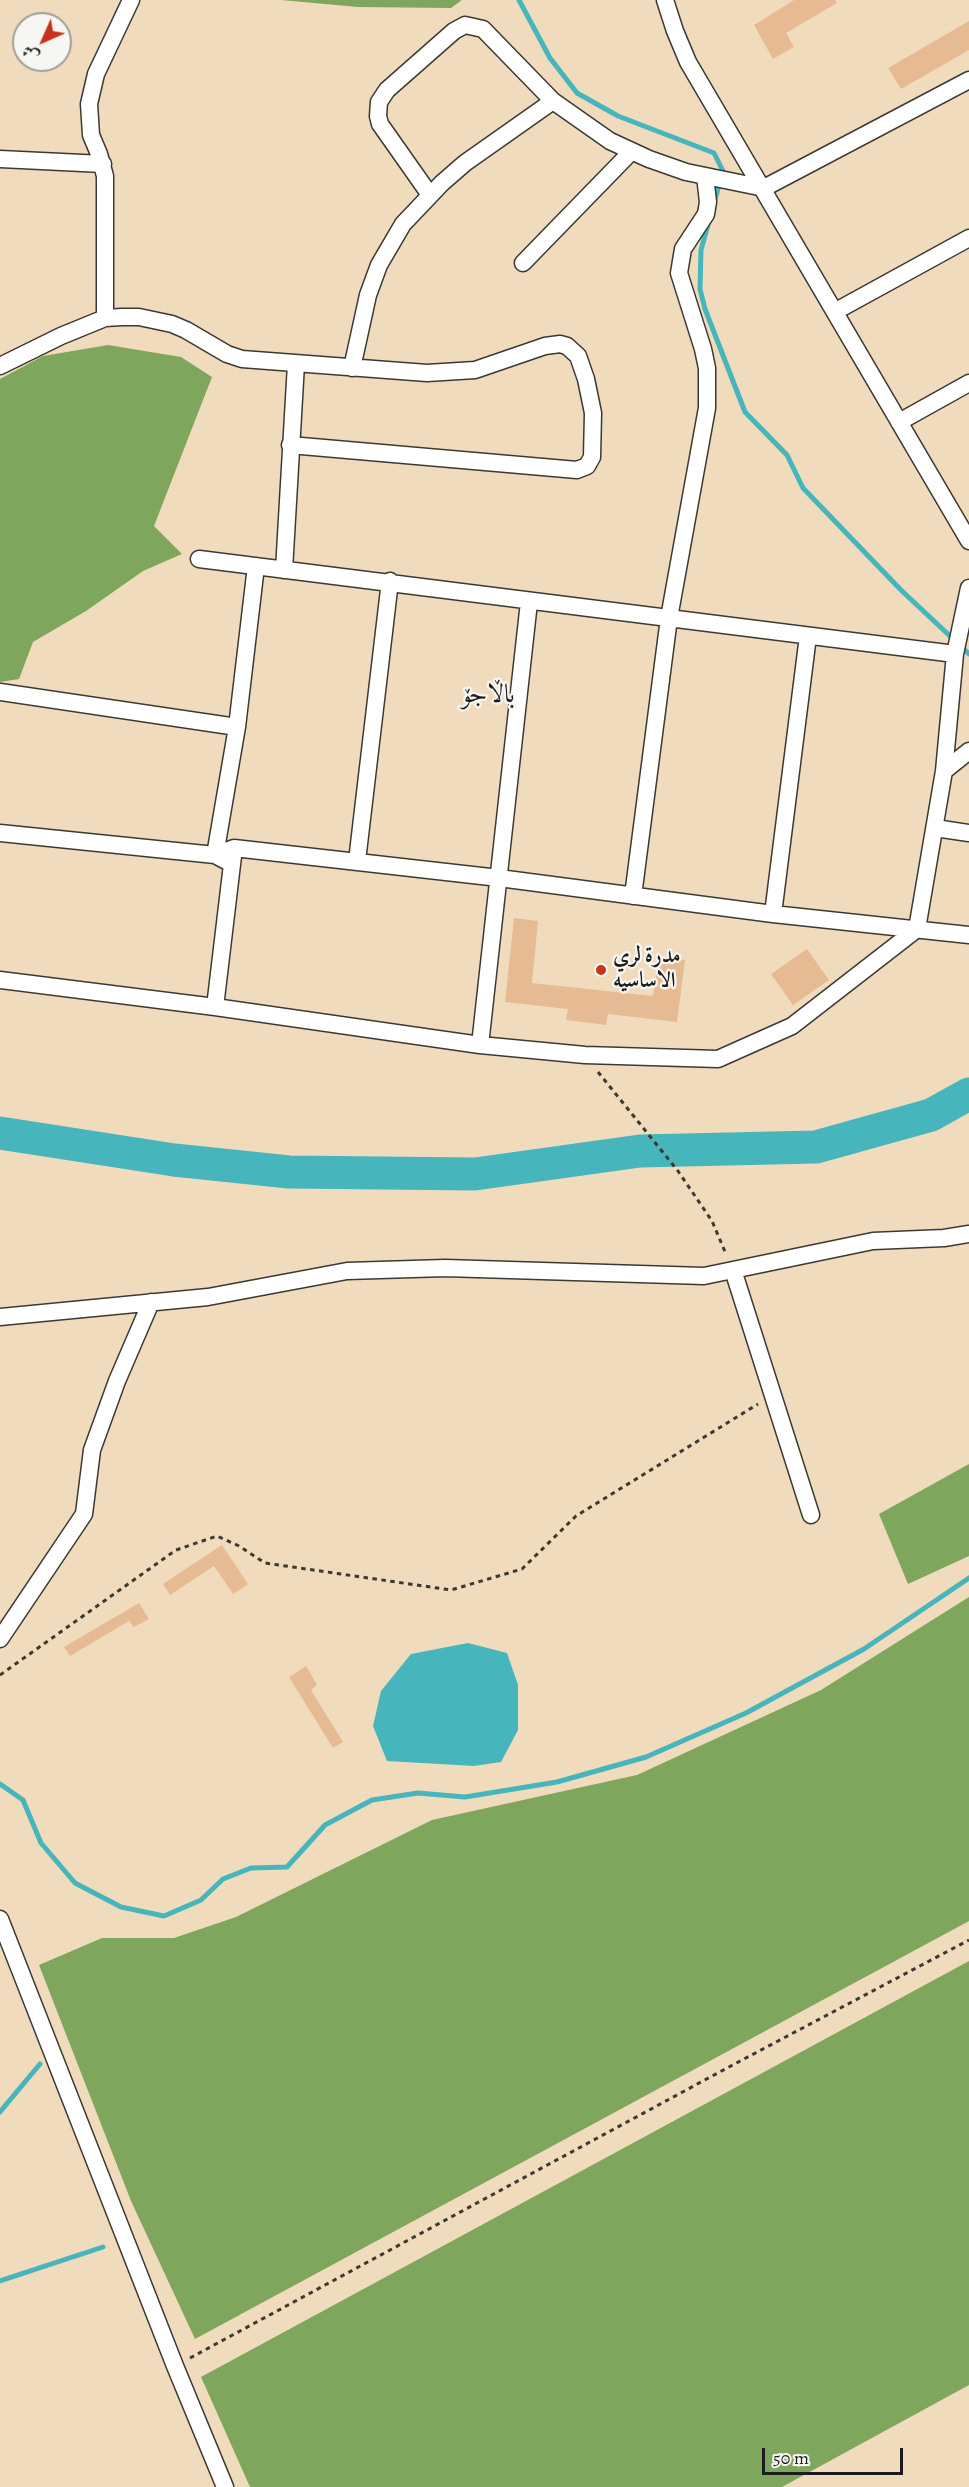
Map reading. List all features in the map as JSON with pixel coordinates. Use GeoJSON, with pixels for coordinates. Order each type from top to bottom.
{"type":"FeatureCollection","features":[{"type":"Feature","properties":{"kind":"street"},"geometry":{"type":"LineString","coordinates":[[105,318],[105,176],[103,164],[91,135],[89,104],[96,74],[131,0]]}},
{"type":"Feature","properties":{"kind":"street"},"geometry":{"type":"LineString","coordinates":[[665,0],[688,62],[969,541]]}},
{"type":"Feature","properties":{"kind":"street"},"geometry":{"type":"LineString","coordinates":[[430,195],[381,124],[378,109],[382,96],[387,90],[454,31],[465,25],[483,29],[553,100],[590,129],[631,152],[668,166],[764,188],[969,80]]}},
{"type":"Feature","properties":{"kind":"street"},"geometry":{"type":"LineString","coordinates":[[351,368],[379,265],[403,224],[430,195],[488,145],[553,100]]}},
{"type":"Feature","properties":{"kind":"street"},"geometry":{"type":"LineString","coordinates":[[523,262],[631,152]]}},
{"type":"Feature","properties":{"kind":"street"},"geometry":{"type":"LineString","coordinates":[[0,159],[103,164]]}},
{"type":"Feature","properties":{"kind":"street"},"geometry":{"type":"LineString","coordinates":[[633,896],[669,618],[707,408],[707,368],[679,273],[683,249],[708,208],[705,176]]}},
{"type":"Feature","properties":{"kind":"street"},"geometry":{"type":"LineString","coordinates":[[836,311],[969,238]]}},
{"type":"Feature","properties":{"kind":"street"},"geometry":{"type":"LineString","coordinates":[[0,366],[61,336],[105,318],[139,317],[156,320],[186,330],[213,347],[242,359],[427,373],[459,373],[475,370],[552,344],[567,346],[578,356],[593,413],[592,457],[587,466],[578,470],[290,445]]}},
{"type":"Feature","properties":{"kind":"street"},"geometry":{"type":"LineString","coordinates":[[284,570],[296,364]]}},
{"type":"Feature","properties":{"kind":"street"},"geometry":{"type":"LineString","coordinates":[[899,422],[969,383]]}},
{"type":"Feature","properties":{"kind":"street"},"geometry":{"type":"LineString","coordinates":[[199,559],[390,581],[529,602],[955,654]]}},
{"type":"Feature","properties":{"kind":"street"},"geometry":{"type":"LineString","coordinates":[[215,855],[237,728],[256,566]]}},
{"type":"Feature","properties":{"kind":"street"},"geometry":{"type":"LineString","coordinates":[[357,861],[390,581]]}},
{"type":"Feature","properties":{"kind":"street"},"geometry":{"type":"LineString","coordinates":[[0,980],[215,1006],[480,1045],[585,1055],[718,1059],[792,1026],[917,929],[944,771],[955,654],[967,615],[969,588]]}},
{"type":"Feature","properties":{"kind":"street"},"geometry":{"type":"LineString","coordinates":[[480,1045],[529,602]]}},
{"type":"Feature","properties":{"kind":"street"},"geometry":{"type":"LineString","coordinates":[[772,914],[808,636]]}},
{"type":"Feature","properties":{"kind":"street"},"geometry":{"type":"LineString","coordinates":[[0,692],[237,728]]}},
{"type":"Feature","properties":{"kind":"street"},"geometry":{"type":"LineString","coordinates":[[944,771],[969,751]]}},
{"type":"Feature","properties":{"kind":"street"},"geometry":{"type":"LineString","coordinates":[[935,828],[969,833]]}},
{"type":"Feature","properties":{"kind":"street"},"geometry":{"type":"LineString","coordinates":[[0,833],[215,855],[357,861],[772,914],[969,935]]}},
{"type":"Feature","properties":{"kind":"street"},"geometry":{"type":"LineString","coordinates":[[215,1006],[233,856]]}},
{"type":"Feature","properties":{"kind":"street"},"geometry":{"type":"LineString","coordinates":[[0,1317],[208,1297],[347,1271],[445,1268],[704,1276],[873,1240],[944,1238],[969,1234]]}},
{"type":"Feature","properties":{"kind":"street"},"geometry":{"type":"LineString","coordinates":[[733,1270],[811,1515]]}},
{"type":"Feature","properties":{"kind":"street"},"geometry":{"type":"LineString","coordinates":[[0,1638],[84,1514],[92,1450],[117,1381],[151,1302]]}},
{"type":"Feature","properties":{"kind":"street"},"geometry":{"type":"LineString","coordinates":[[0,1919],[175,2366],[225,2487]]}},
{"type":"Feature","properties":{"kind":"path"},"geometry":{"type":"LineString","coordinates":[[585,1055],[678,1171],[712,1221],[733,1270]]}},
{"type":"Feature","properties":{"kind":"path"},"geometry":{"type":"LineString","coordinates":[[0,1675],[176,1550],[217,1536],[239,1546],[265,1563],[451,1590],[522,1569],[576,1516],[772,1395]]}},
{"type":"Feature","properties":{"kind":"path"},"geometry":{"type":"LineString","coordinates":[[175,2366],[969,1940]]}},
{"type":"Feature","properties":{"kind":"green space"},"geometry":{"type":"Polygon","coordinates":[[[281,0],[462,0],[451,8],[358,7],[281,0]]]}},
{"type":"Feature","properties":{"kind":"green space"},"geometry":{"type":"Polygon","coordinates":[[[108,345],[181,357],[212,377],[154,526],[182,554],[143,571],[86,611],[33,642],[19,679],[0,682],[0,379],[43,356],[108,345]]]}},
{"type":"Feature","properties":{"kind":"green space"},"geometry":{"type":"Polygon","coordinates":[[[969,1464],[969,1556],[908,1584],[879,1514],[969,1464]]]}},
{"type":"Feature","properties":{"kind":"green space"},"geometry":{"type":"Polygon","coordinates":[[[969,1597],[969,1921],[195,2339],[131,2201],[39,1965],[102,1938],[174,1938],[236,1917],[432,1820],[637,1775],[821,1690],[969,1597]]]}},
{"type":"Feature","properties":{"kind":"green space"},"geometry":{"type":"Polygon","coordinates":[[[969,1961],[969,2385],[782,2487],[250,2487],[201,2377],[969,1961]]]}},
{"type":"Feature","properties":{"kind":"water"},"geometry":{"type":"Polygon","coordinates":[[[468,1643],[507,1653],[518,1685],[518,1730],[501,1762],[474,1766],[387,1761],[373,1726],[381,1691],[411,1654],[468,1643]]]}},
{"type":"Feature","properties":{"kind":"building"},"geometry":{"type":"Polygon","coordinates":[[[794,0],[835,0],[837,3],[786,33],[794,47],[773,59],[754,25],[794,0]]]}},
{"type":"Feature","properties":{"kind":"building"},"geometry":{"type":"Polygon","coordinates":[[[969,21],[969,50],[901,89],[888,68],[969,21]]]}},
{"type":"Feature","properties":{"kind":"building"},"geometry":{"type":"Polygon","coordinates":[[[514,918],[538,921],[532,983],[653,996],[659,956],[685,960],[677,1022],[608,1014],[606,1025],[566,1020],[568,1009],[505,1002],[514,918]]]}},
{"type":"Feature","properties":{"kind":"building"},"geometry":{"type":"Polygon","coordinates":[[[807,949],[829,980],[793,1005],[771,974],[807,949]]]}},
{"type":"Feature","properties":{"kind":"building"},"geometry":{"type":"Polygon","coordinates":[[[222,1545],[248,1584],[233,1594],[214,1566],[170,1595],[163,1584],[222,1545]]]}},
{"type":"Feature","properties":{"kind":"building"},"geometry":{"type":"Polygon","coordinates":[[[139,1603],[149,1619],[134,1627],[129,1621],[70,1656],[64,1647],[139,1603]]]}},
{"type":"Feature","properties":{"kind":"building"},"geometry":{"type":"Polygon","coordinates":[[[306,1666],[317,1685],[311,1690],[343,1742],[333,1748],[289,1677],[306,1666]]]}},
{"type":"Feature","properties":{"kind":"waterway"},"geometry":{"type":"LineString","coordinates":[[519,0],[550,58],[577,93],[618,116],[714,153],[723,171],[714,203]]}},
{"type":"Feature","properties":{"kind":"waterway"},"geometry":{"type":"LineString","coordinates":[[709,221],[701,250],[700,289],[705,309],[745,412],[787,455],[803,488],[901,590],[969,654]]}},
{"type":"Feature","properties":{"kind":"waterway"},"geometry":{"type":"LineString","coordinates":[[0,1133],[174,1160],[289,1172],[475,1174],[640,1151],[816,1147],[931,1115],[969,1094]]}},
{"type":"Feature","properties":{"kind":"waterway"},"geometry":{"type":"LineString","coordinates":[[0,1784],[23,1800],[41,1843],[75,1883],[121,1907],[164,1916],[201,1900],[223,1879],[251,1868],[287,1867],[325,1825],[372,1800],[418,1793],[465,1797],[557,1782],[646,1757],[746,1713],[864,1649],[969,1578]]}},
{"type":"Feature","properties":{"kind":"waterway"},"geometry":{"type":"LineString","coordinates":[[0,2112],[40,2064]]}},
{"type":"Feature","properties":{"kind":"waterway"},"geometry":{"type":"LineString","coordinates":[[0,2281],[103,2247]]}},
{"type":"Feature","properties":{"kind":"place","name":"مدرة لري الاساسیه"},"geometry":{"type":"Point","coordinates":[601,970]}},
{"type":"Feature","properties":{"kind":"district","name":"باڵاجۆ"},"geometry":{"type":"Point","coordinates":[488,696]}}]}
